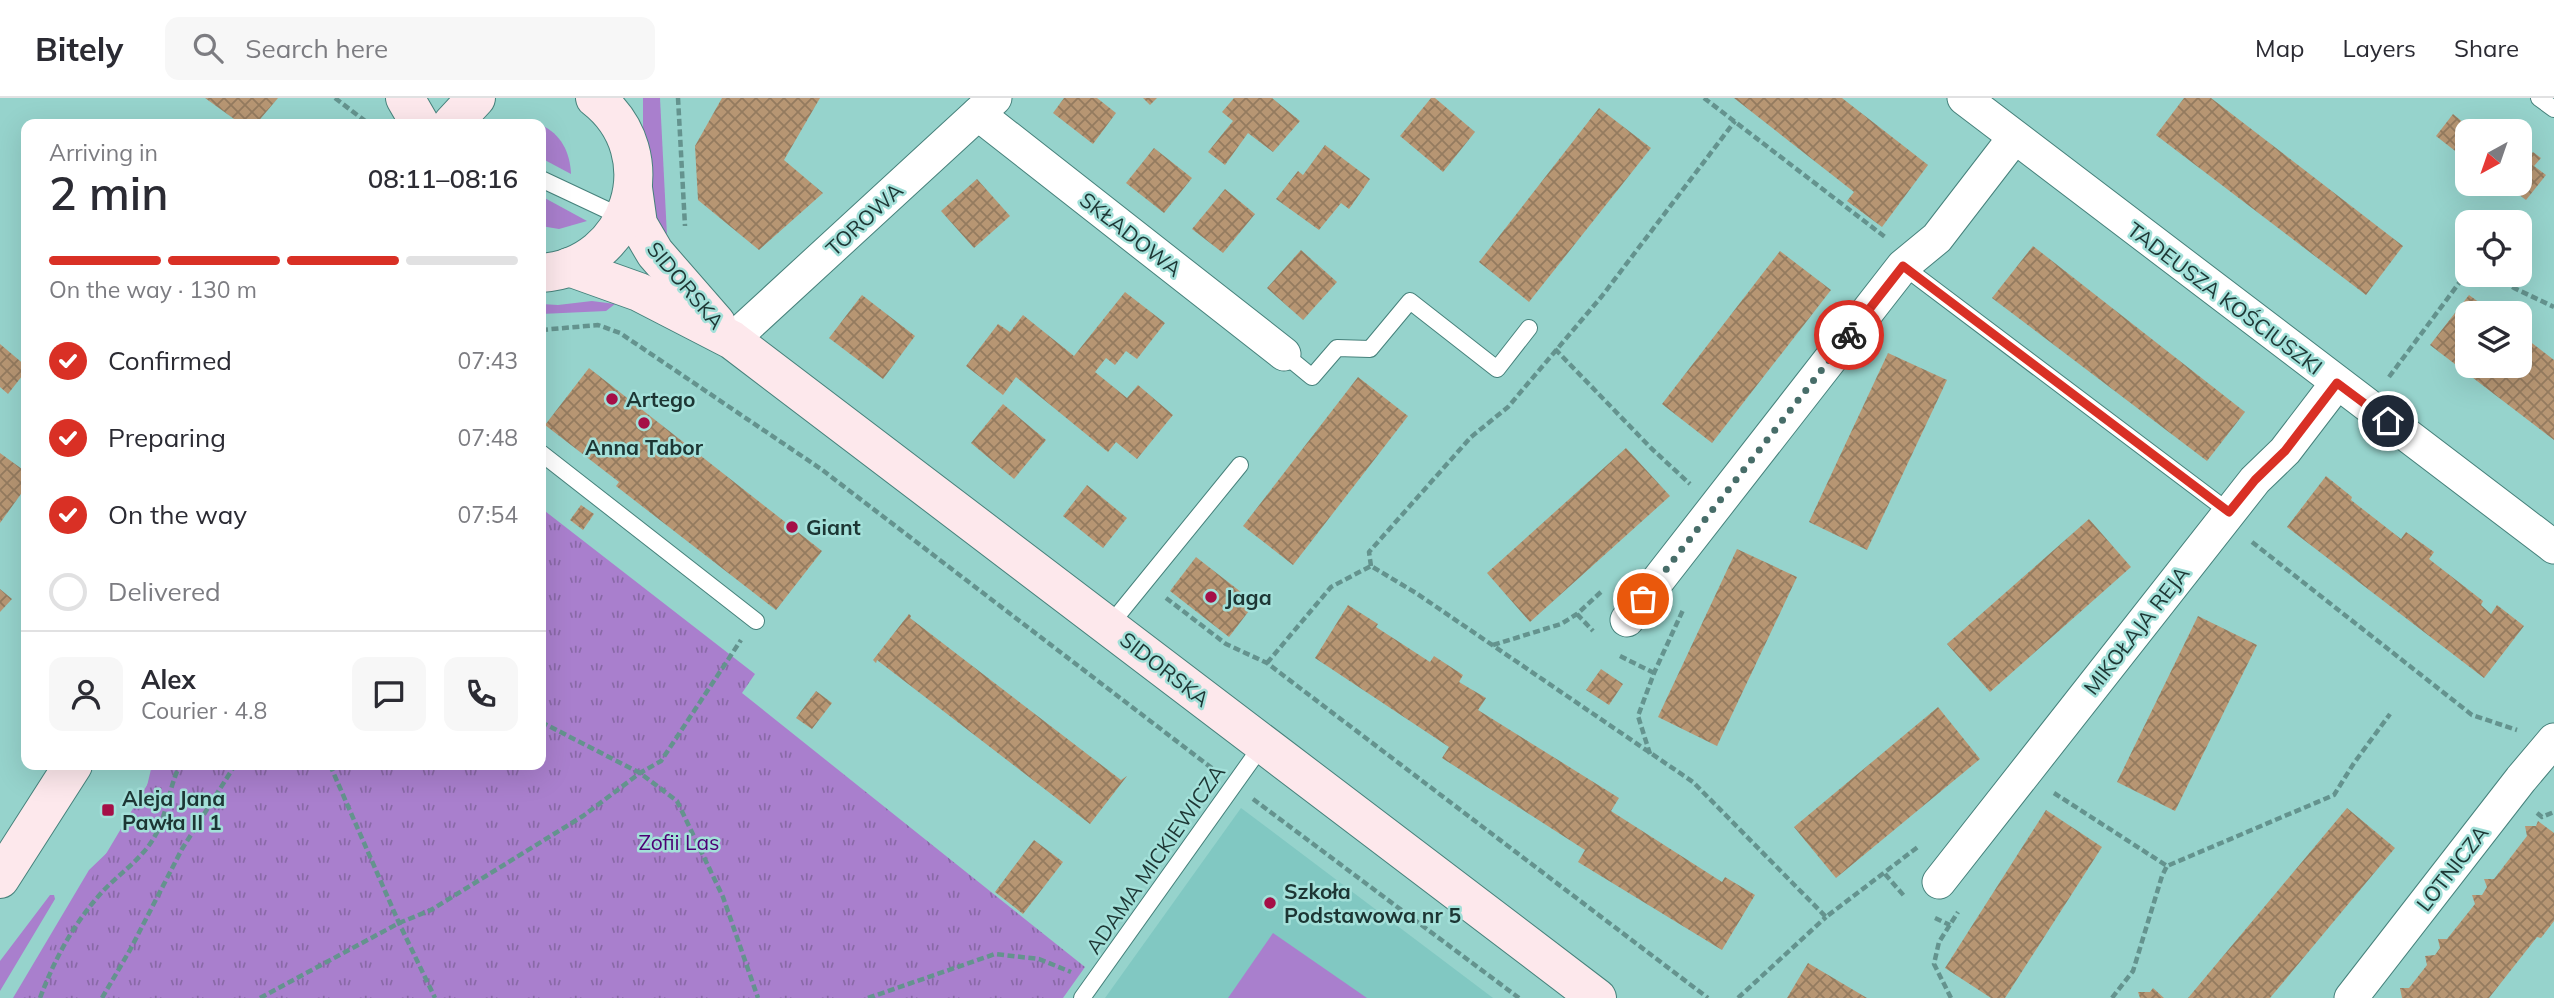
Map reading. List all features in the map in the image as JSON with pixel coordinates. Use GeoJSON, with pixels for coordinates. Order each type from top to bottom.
{"type":"FeatureCollection","features":[{"type":"Feature","properties":{"kind":"street"},"geometry":{"type":"LineString","coordinates":[[405,98],[417,119]]}},
{"type":"Feature","properties":{"kind":"street"},"geometry":{"type":"LineString","coordinates":[[456,119],[475,98]]}},
{"type":"Feature","properties":{"kind":"street"},"geometry":{"type":"LineString","coordinates":[[595,98],[613,115],[624,114]]}},
{"type":"Feature","properties":{"kind":"street","name":"TADEUSZA KOŚCIUSZKI"},"geometry":{"type":"LineString","coordinates":[[1964,98],[2554,547]]}},
{"type":"Feature","properties":{"kind":"street","name":"TOROWA"},"geometry":{"type":"LineString","coordinates":[[732,340],[987,106]]}},
{"type":"Feature","properties":{"kind":"street","name":"SKŁADOWA"},"geometry":{"type":"LineString","coordinates":[[987,106],[1284,354]]}},
{"type":"Feature","properties":{"kind":"street","name":"SIDORSKA"},"geometry":{"type":"LineString","coordinates":[[624,114],[632,158],[628,203],[638,224],[655,253],[732,340]]}},
{"type":"Feature","properties":{"kind":"street"},"geometry":{"type":"LineString","coordinates":[[1627,620],[1896,253],[1937,238],[2014,138]]}},
{"type":"Feature","properties":{"kind":"street"},"geometry":{"type":"LineString","coordinates":[[555,270],[600,250],[628,203]]}},
{"type":"Feature","properties":{"kind":"street","name":"SIDORSKA"},"geometry":{"type":"LineString","coordinates":[[555,270],[639,292],[732,340],[1597,998]]}},
{"type":"Feature","properties":{"kind":"street","name":"MIKOŁAJA REJA"},"geometry":{"type":"LineString","coordinates":[[1939,882],[2229,512],[2255,480],[2285,451],[2337,383]]}},
{"type":"Feature","properties":{"kind":"street","name":"LOTNICZA"},"geometry":{"type":"LineString","coordinates":[[2351,998],[2521,779],[2538,736]]}},
{"type":"Feature","properties":{"kind":"street"},"geometry":{"type":"LineString","coordinates":[[0,879],[70,770]]}},
{"type":"Feature","properties":{"kind":"lane"},"geometry":{"type":"LineString","coordinates":[[2539,98],[2554,109]]}},
{"type":"Feature","properties":{"kind":"lane"},"geometry":{"type":"LineString","coordinates":[[546,180],[628,203]]}},
{"type":"Feature","properties":{"kind":"lane"},"geometry":{"type":"LineString","coordinates":[[1896,253],[2229,512]]}},
{"type":"Feature","properties":{"kind":"lane"},"geometry":{"type":"LineString","coordinates":[[1284,354],[1312,377],[1336,348],[1370,349],[1410,301],[1497,369],[1529,328]]}},
{"type":"Feature","properties":{"kind":"lane"},"geometry":{"type":"LineString","coordinates":[[546,457],[756,621]]}},
{"type":"Feature","properties":{"kind":"lane"},"geometry":{"type":"LineString","coordinates":[[1109,626],[1240,465]]}},
{"type":"Feature","properties":{"kind":"lane","name":"ADAMA MICKIEWICZA"},"geometry":{"type":"LineString","coordinates":[[1082,998],[1263,744]]}},
{"type":"Feature","properties":{"kind":"path"},"geometry":{"type":"LineString","coordinates":[[335,98],[362,119]]}},
{"type":"Feature","properties":{"kind":"path"},"geometry":{"type":"LineString","coordinates":[[1704,98],[1896,253]]}},
{"type":"Feature","properties":{"kind":"path"},"geometry":{"type":"LineString","coordinates":[[1371,566],[1369,552],[1471,437],[1508,407],[1602,296],[1735,121]]}},
{"type":"Feature","properties":{"kind":"path"},"geometry":{"type":"LineString","coordinates":[[2367,405],[2456,287]]}},
{"type":"Feature","properties":{"kind":"path"},"geometry":{"type":"LineString","coordinates":[[2513,287],[2554,307]]}},
{"type":"Feature","properties":{"kind":"path"},"geometry":{"type":"LineString","coordinates":[[546,330],[598,325],[620,333],[821,468],[1234,785],[1519,998]]}},
{"type":"Feature","properties":{"kind":"path"},"geometry":{"type":"LineString","coordinates":[[1529,328],[1556,349],[1651,449],[1697,490]]}},
{"type":"Feature","properties":{"kind":"path"},"geometry":{"type":"LineString","coordinates":[[2229,512],[2234,528],[2472,715],[2538,736]]}},
{"type":"Feature","properties":{"kind":"path"},"geometry":{"type":"LineString","coordinates":[[1267,663],[1331,587],[1371,566]]}},
{"type":"Feature","properties":{"kind":"path"},"geometry":{"type":"LineString","coordinates":[[1371,566],[1416,593],[1693,782],[1826,917]]}},
{"type":"Feature","properties":{"kind":"path"},"geometry":{"type":"LineString","coordinates":[[1144,581],[1226,644],[1267,663],[1708,998]]}},
{"type":"Feature","properties":{"kind":"path"},"geometry":{"type":"LineString","coordinates":[[260,998],[399,923],[431,909],[583,816],[640,773],[661,761],[728,658],[756,621]]}},
{"type":"Feature","properties":{"kind":"path"},"geometry":{"type":"LineString","coordinates":[[2112,998],[2133,971],[2167,866],[2334,795],[2390,714]]}},
{"type":"Feature","properties":{"kind":"path"},"geometry":{"type":"LineString","coordinates":[[546,725],[640,773],[677,801],[723,897],[758,998]]}},
{"type":"Feature","properties":{"kind":"path"},"geometry":{"type":"LineString","coordinates":[[40,998],[57,955],[85,912],[139,859],[153,840],[178,770]]}},
{"type":"Feature","properties":{"kind":"path"},"geometry":{"type":"LineString","coordinates":[[102,998],[182,849],[232,770]]}},
{"type":"Feature","properties":{"kind":"path"},"geometry":{"type":"LineString","coordinates":[[332,770],[435,998]]}},
{"type":"Feature","properties":{"kind":"path"},"geometry":{"type":"LineString","coordinates":[[2021,776],[2034,780],[2167,866]]}},
{"type":"Feature","properties":{"kind":"path"},"geometry":{"type":"LineString","coordinates":[[1738,998],[1826,917],[1927,840]]}},
{"type":"Feature","properties":{"kind":"path"},"geometry":{"type":"LineString","coordinates":[[868,998],[995,954],[1039,959],[1094,981]]}},
{"type":"Feature","properties":{"kind":"shaded area","name":"Szkoła Podstawowa nr 5"},"geometry":{"type":"Polygon","coordinates":[[[1241,808],[1493,998],[1105,998],[1241,808]]]}},
{"type":"Feature","properties":{"kind":"green space"},"geometry":{"type":"Polygon","coordinates":[[[643,98],[660,98],[667,236],[656,229],[643,136],[643,98]]]}},
{"type":"Feature","properties":{"kind":"green space"},"geometry":{"type":"Polygon","coordinates":[[[546,128],[563,145],[569,158],[571,174],[546,161],[546,128]]]}},
{"type":"Feature","properties":{"kind":"green space"},"geometry":{"type":"Polygon","coordinates":[[[546,199],[587,221],[559,229],[546,227],[546,199]]]}},
{"type":"Feature","properties":{"kind":"green space"},"geometry":{"type":"Polygon","coordinates":[[[592,301],[615,304],[606,311],[546,314],[546,304],[592,301]]]}},
{"type":"Feature","properties":{"kind":"green space","name":"Zofii Las"},"geometry":{"type":"Polygon","coordinates":[[[546,512],[755,674],[742,693],[1085,967],[1063,998],[20,998],[156,770],[546,770],[546,512]]]}},
{"type":"Feature","properties":{"kind":"green space"},"geometry":{"type":"Polygon","coordinates":[[[151,770],[168,770],[30,998],[13,998],[89,870],[114,846],[147,786],[151,770]]]}},
{"type":"Feature","properties":{"kind":"green space"},"geometry":{"type":"Polygon","coordinates":[[[50,895],[54,895],[55,899],[0,991],[0,961],[50,895]]]}},
{"type":"Feature","properties":{"kind":"green space"},"geometry":{"type":"Polygon","coordinates":[[[1273,933],[1367,998],[1228,998],[1273,933]]]}},
{"type":"Feature","properties":{"kind":"building"},"geometry":{"type":"Polygon","coordinates":[[[205,98],[278,98],[260,119],[234,119],[205,98]]]}},
{"type":"Feature","properties":{"kind":"building"},"geometry":{"type":"Polygon","coordinates":[[[722,98],[820,98],[784,160],[823,193],[759,250],[698,200],[695,146],[722,98]]]}},
{"type":"Feature","properties":{"kind":"building"},"geometry":{"type":"Polygon","coordinates":[[[1064,98],[1097,98],[1116,113],[1093,144],[1053,113],[1064,98]]]}},
{"type":"Feature","properties":{"kind":"building"},"geometry":{"type":"Polygon","coordinates":[[[1143,98],[1157,98],[1150,105],[1143,98]]]}},
{"type":"Feature","properties":{"kind":"building"},"geometry":{"type":"Polygon","coordinates":[[[1234,98],[1272,98],[1300,121],[1273,152],[1248,133],[1225,165],[1208,152],[1233,121],[1222,112],[1234,98]]]}},
{"type":"Feature","properties":{"kind":"building"},"geometry":{"type":"Polygon","coordinates":[[[1431,98],[1435,98],[1475,132],[1443,172],[1400,136],[1431,98]]]}},
{"type":"Feature","properties":{"kind":"building"},"geometry":{"type":"Polygon","coordinates":[[[1734,98],[1842,98],[1928,165],[1882,227],[1847,201],[1854,192],[1734,98]]]}},
{"type":"Feature","properties":{"kind":"building"},"geometry":{"type":"Polygon","coordinates":[[[2184,98],[2211,98],[2403,246],[2366,295],[2156,135],[2184,98]]]}},
{"type":"Feature","properties":{"kind":"building"},"geometry":{"type":"Polygon","coordinates":[[[1599,108],[1651,148],[1529,302],[1479,262],[1599,108]]]}},
{"type":"Feature","properties":{"kind":"building"},"geometry":{"type":"Polygon","coordinates":[[[2453,114],[2459,119],[2455,119],[2455,151],[2436,136],[2453,114]]]}},
{"type":"Feature","properties":{"kind":"building"},"geometry":{"type":"Polygon","coordinates":[[[1325,145],[1370,179],[1349,209],[1341,203],[1319,230],[1276,199],[1298,171],[1303,175],[1325,145]]]}},
{"type":"Feature","properties":{"kind":"building"},"geometry":{"type":"Polygon","coordinates":[[[1154,148],[1192,178],[1164,213],[1126,183],[1154,148]]]}},
{"type":"Feature","properties":{"kind":"building"},"geometry":{"type":"Polygon","coordinates":[[[2532,153],[2541,158],[2534,166],[2546,175],[2532,192],[2532,153]]]}},
{"type":"Feature","properties":{"kind":"building"},"geometry":{"type":"Polygon","coordinates":[[[977,179],[1010,216],[974,248],[941,211],[977,179]]]}},
{"type":"Feature","properties":{"kind":"building"},"geometry":{"type":"Polygon","coordinates":[[[1225,189],[1255,214],[1223,253],[1192,229],[1225,189]]]}},
{"type":"Feature","properties":{"kind":"building"},"geometry":{"type":"Polygon","coordinates":[[[2033,246],[2245,412],[2207,461],[1992,298],[2033,246]]]}},
{"type":"Feature","properties":{"kind":"building"},"geometry":{"type":"Polygon","coordinates":[[[1301,250],[1337,282],[1303,320],[1267,288],[1301,250]]]}},
{"type":"Feature","properties":{"kind":"building"},"geometry":{"type":"Polygon","coordinates":[[[1780,251],[1831,290],[1712,443],[1662,404],[1780,251]]]}},
{"type":"Feature","properties":{"kind":"building"},"geometry":{"type":"Polygon","coordinates":[[[1125,292],[1165,323],[1137,359],[1126,351],[1115,365],[1106,358],[1095,372],[1127,398],[1138,385],[1173,415],[1137,459],[1116,442],[1108,452],[1016,377],[1003,395],[966,366],[998,324],[1010,332],[1023,315],[1074,356],[1125,292]]]}},
{"type":"Feature","properties":{"kind":"building"},"geometry":{"type":"Polygon","coordinates":[[[862,295],[915,336],[883,379],[829,338],[862,295]]]}},
{"type":"Feature","properties":{"kind":"building"},"geometry":{"type":"Polygon","coordinates":[[[2469,295],[2477,301],[2464,301],[2469,295]]]}},
{"type":"Feature","properties":{"kind":"building"},"geometry":{"type":"Polygon","coordinates":[[[2455,313],[2455,364],[2430,345],[2455,313]]]}},
{"type":"Feature","properties":{"kind":"building"},"geometry":{"type":"Polygon","coordinates":[[[2532,343],[2554,360],[2554,440],[2473,378],[2532,378],[2532,343]]]}},
{"type":"Feature","properties":{"kind":"building"},"geometry":{"type":"Polygon","coordinates":[[[0,344],[21,362],[21,377],[8,394],[0,387],[0,344]]]}},
{"type":"Feature","properties":{"kind":"building"},"geometry":{"type":"Polygon","coordinates":[[[1888,353],[1947,380],[1867,550],[1809,522],[1888,353]]]}},
{"type":"Feature","properties":{"kind":"building"},"geometry":{"type":"Polygon","coordinates":[[[589,368],[822,551],[776,610],[616,486],[619,482],[546,424],[589,368]]]}},
{"type":"Feature","properties":{"kind":"building"},"geometry":{"type":"Polygon","coordinates":[[[1358,377],[1408,416],[1293,565],[1243,526],[1358,377]]]}},
{"type":"Feature","properties":{"kind":"building"},"geometry":{"type":"Polygon","coordinates":[[[1003,404],[1046,440],[1014,479],[971,443],[1003,404]]]}},
{"type":"Feature","properties":{"kind":"building"},"geometry":{"type":"Polygon","coordinates":[[[1626,448],[1670,496],[1530,622],[1487,573],[1626,448]]]}},
{"type":"Feature","properties":{"kind":"building"},"geometry":{"type":"Polygon","coordinates":[[[0,453],[21,468],[21,494],[0,523],[0,453]]]}},
{"type":"Feature","properties":{"kind":"building"},"geometry":{"type":"Polygon","coordinates":[[[2326,476],[2352,497],[2351,500],[2401,539],[2406,532],[2434,552],[2429,559],[2483,601],[2481,605],[2491,614],[2497,605],[2524,626],[2484,678],[2287,527],[2326,476]]]}},
{"type":"Feature","properties":{"kind":"building"},"geometry":{"type":"Polygon","coordinates":[[[1087,485],[1127,518],[1103,548],[1063,516],[1087,485]]]}},
{"type":"Feature","properties":{"kind":"building"},"geometry":{"type":"Polygon","coordinates":[[[581,505],[594,514],[583,530],[570,520],[581,505]]]}},
{"type":"Feature","properties":{"kind":"building"},"geometry":{"type":"Polygon","coordinates":[[[2089,519],[2131,567],[1990,692],[1947,644],[2089,519]]]}},
{"type":"Feature","properties":{"kind":"building"},"geometry":{"type":"Polygon","coordinates":[[[1737,549],[1797,577],[1717,746],[1658,717],[1737,549]]]}},
{"type":"Feature","properties":{"kind":"building"},"geometry":{"type":"Polygon","coordinates":[[[1196,557],[1255,603],[1229,637],[1170,591],[1196,557]]]}},
{"type":"Feature","properties":{"kind":"building"},"geometry":{"type":"Polygon","coordinates":[[[0,589],[12,599],[0,612],[0,589]]]}},
{"type":"Feature","properties":{"kind":"building"},"geometry":{"type":"Polygon","coordinates":[[[1348,605],[1430,662],[1434,656],[1463,675],[1459,682],[1486,698],[1478,710],[1619,798],[1611,811],[1722,882],[1725,877],[1755,895],[1722,950],[1578,862],[1585,850],[1442,758],[1449,747],[1315,658],[1348,605]]]}},
{"type":"Feature","properties":{"kind":"building"},"geometry":{"type":"Polygon","coordinates":[[[909,614],[910,618],[1121,780],[1127,776],[1090,824],[877,660],[876,663],[873,660],[909,614]]]}},
{"type":"Feature","properties":{"kind":"building"},"geometry":{"type":"Polygon","coordinates":[[[2198,616],[2257,645],[2175,811],[2117,782],[2198,616]]]}},
{"type":"Feature","properties":{"kind":"building"},"geometry":{"type":"Polygon","coordinates":[[[1601,669],[1623,684],[1609,705],[1586,690],[1601,669]]]}},
{"type":"Feature","properties":{"kind":"building"},"geometry":{"type":"Polygon","coordinates":[[[816,691],[832,703],[812,729],[796,718],[816,691]]]}},
{"type":"Feature","properties":{"kind":"building"},"geometry":{"type":"Polygon","coordinates":[[[1938,707],[1980,759],[1836,878],[1794,827],[1938,707]]]}},
{"type":"Feature","properties":{"kind":"building"},"geometry":{"type":"Polygon","coordinates":[[[2347,808],[2395,848],[2270,998],[2188,998],[2347,808]]]}},
{"type":"Feature","properties":{"kind":"building"},"geometry":{"type":"Polygon","coordinates":[[[2046,810],[2102,847],[2005,998],[1991,998],[1945,968],[2046,810]]]}},
{"type":"Feature","properties":{"kind":"building"},"geometry":{"type":"Polygon","coordinates":[[[2538,821],[2554,833],[2554,921],[2541,938],[2537,937],[2489,998],[2402,998],[2400,988],[2409,988],[2427,965],[2425,956],[2435,955],[2440,948],[2438,939],[2447,939],[2475,904],[2472,895],[2482,895],[2487,887],[2484,879],[2494,879],[2527,836],[2525,826],[2536,826],[2538,821]]]}},
{"type":"Feature","properties":{"kind":"building"},"geometry":{"type":"Polygon","coordinates":[[[1034,840],[1063,862],[1023,914],[995,892],[1034,840]]]}},
{"type":"Feature","properties":{"kind":"building"},"geometry":{"type":"Polygon","coordinates":[[[1808,963],[1867,998],[1787,998],[1808,963]]]}},
{"type":"Feature","properties":{"kind":"building"},"geometry":{"type":"Polygon","coordinates":[[[2153,988],[2164,998],[2140,998],[2138,992],[2150,992],[2153,988]]]}},
{"type":"Feature","properties":{"kind":"way so far"},"geometry":{"type":"LineString","coordinates":[[1643,599],[1849,335]]}},
{"type":"Feature","properties":{"kind":"place","name":"Artego"},"geometry":{"type":"Point","coordinates":[612,399]}},
{"type":"Feature","properties":{"kind":"place","name":"Anna Tabor"},"geometry":{"type":"Point","coordinates":[644,423]}},
{"type":"Feature","properties":{"kind":"place","name":"Giant"},"geometry":{"type":"Point","coordinates":[792,527]}},
{"type":"Feature","properties":{"kind":"place","name":"Jaga"},"geometry":{"type":"Point","coordinates":[1211,597]}},
{"type":"Feature","properties":{"kind":"place","name":"Aleja Jana Pawła II 1"},"geometry":{"type":"Point","coordinates":[108,810]}},
{"type":"Feature","properties":{"kind":"place","name":"Szkoła Podstawowa nr 5"},"geometry":{"type":"Point","coordinates":[1270,903]}},
{"type":"Feature","properties":{"kind":"route"},"geometry":{"type":"LineString","coordinates":[[1849,335],[1903,266],[2229,512],[2255,480],[2285,451],[2337,383],[2388,421]]}}]}
